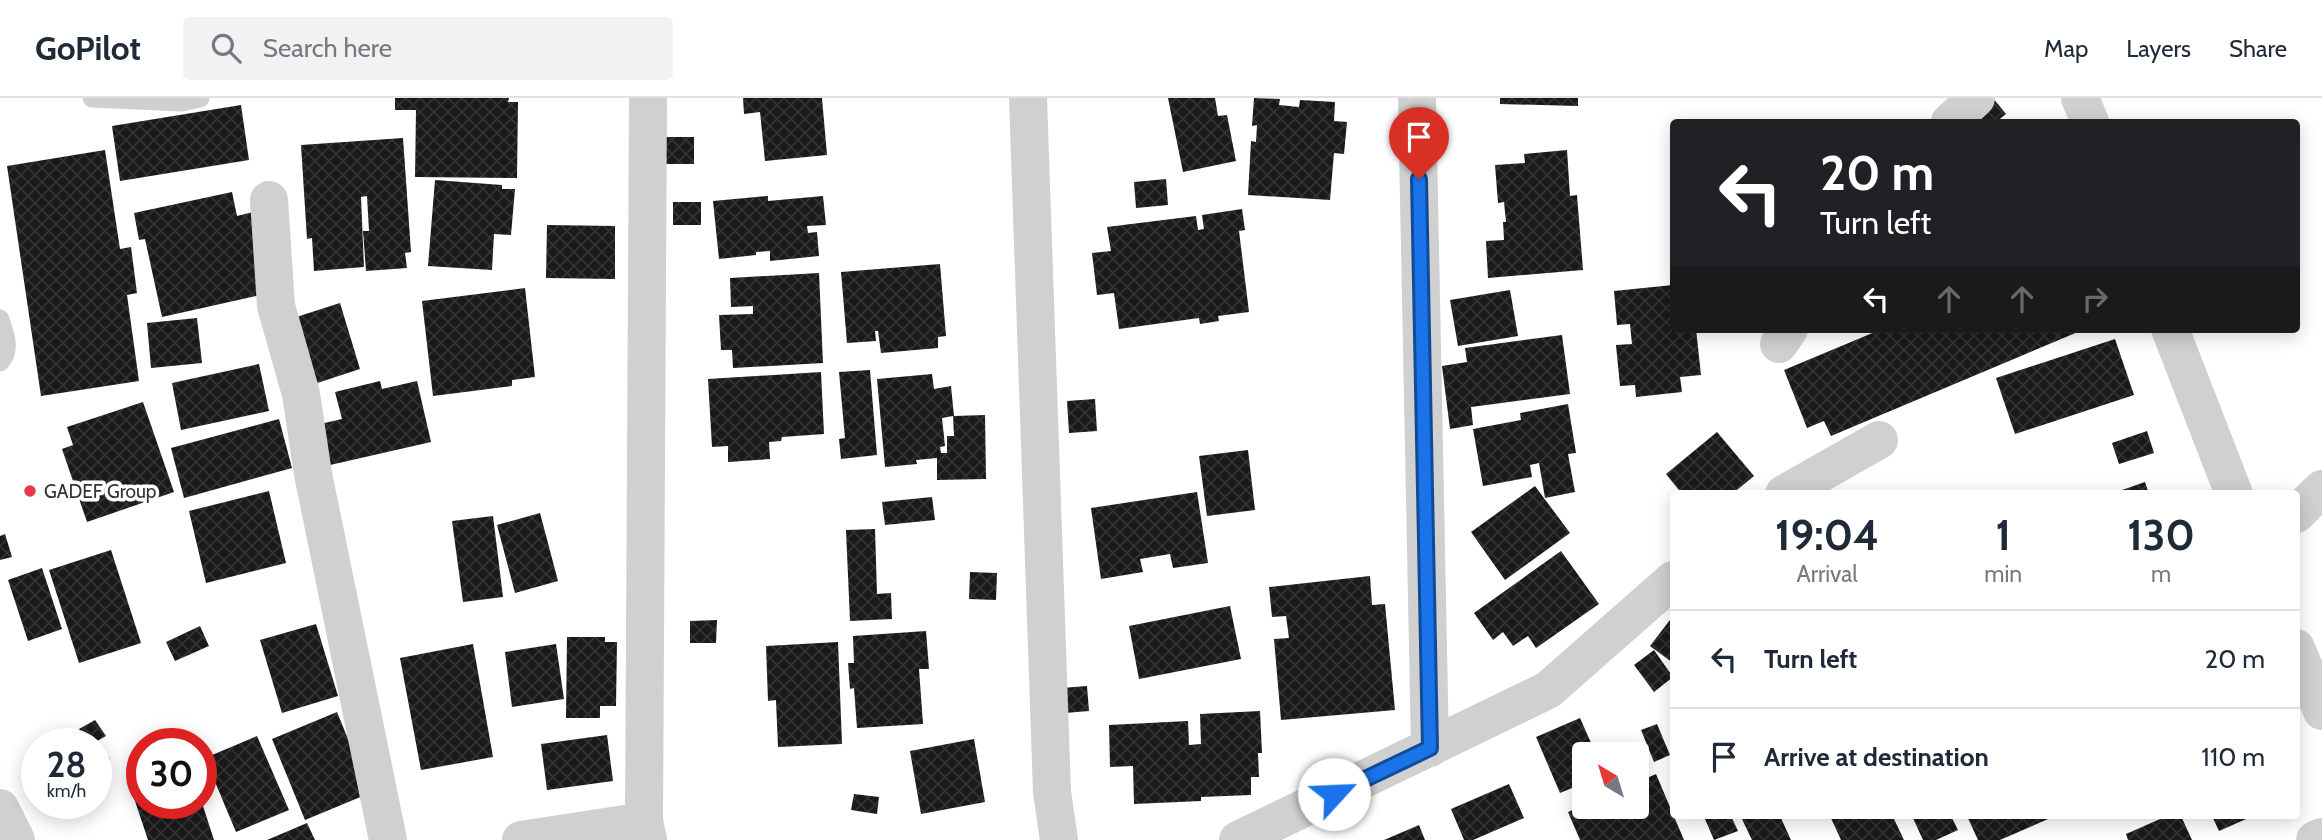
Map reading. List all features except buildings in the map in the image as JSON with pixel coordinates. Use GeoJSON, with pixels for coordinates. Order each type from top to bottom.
{"type":"FeatureCollection","features":[{"type":"Feature","properties":{"kind":"street"},"geometry":{"type":"LineString","coordinates":[[521,840],[646,830],[648,98]]}},
{"type":"Feature","properties":{"kind":"street"},"geometry":{"type":"LineString","coordinates":[[1028,98],[1052,792],[1059,840]]}},
{"type":"Feature","properties":{"kind":"street"},"geometry":{"type":"LineString","coordinates":[[1417,98],[1430,748]]}},
{"type":"Feature","properties":{"kind":"street"},"geometry":{"type":"LineString","coordinates":[[1953,119],[1976,98]]}},
{"type":"Feature","properties":{"kind":"street"},"geometry":{"type":"LineString","coordinates":[[2080,98],[2089,119]]}},
{"type":"Feature","properties":{"kind":"street"},"geometry":{"type":"LineString","coordinates":[[269,200],[276,306],[301,394],[313,474],[388,840]]}},
{"type":"Feature","properties":{"kind":"street"},"geometry":{"type":"LineString","coordinates":[[2172,333],[2232,490]]}},
{"type":"Feature","properties":{"kind":"street"},"geometry":{"type":"LineString","coordinates":[[1791,490],[1878,440]]}},
{"type":"Feature","properties":{"kind":"street"},"geometry":{"type":"LineString","coordinates":[[2300,510],[2322,489]]}},
{"type":"Feature","properties":{"kind":"street"},"geometry":{"type":"LineString","coordinates":[[1238,840],[1548,690],[1670,583]]}},
{"type":"Feature","properties":{"kind":"street"},"geometry":{"type":"LineString","coordinates":[[2300,658],[2322,711]]}},
{"type":"Feature","properties":{"kind":"street"},"geometry":{"type":"LineString","coordinates":[[0,808],[16,840]]}},
{"type":"Feature","properties":{"kind":"street"},"geometry":{"type":"LineString","coordinates":[[2315,840],[2322,837]]}},
{"type":"Feature","properties":{"kind":"lane"},"geometry":{"type":"LineString","coordinates":[[92,98],[182,102],[200,98]]}},
{"type":"Feature","properties":{"kind":"lane"},"geometry":{"type":"LineString","coordinates":[[0,319],[7,346],[0,362]]}},
{"type":"Feature","properties":{"kind":"place","name":"GADEF Group"},"geometry":{"type":"Point","coordinates":[30,491]}},
{"type":"Feature","properties":{"kind":"route"},"geometry":{"type":"LineString","coordinates":[[1334,794],[1430,748],[1419,179]]}}]}
